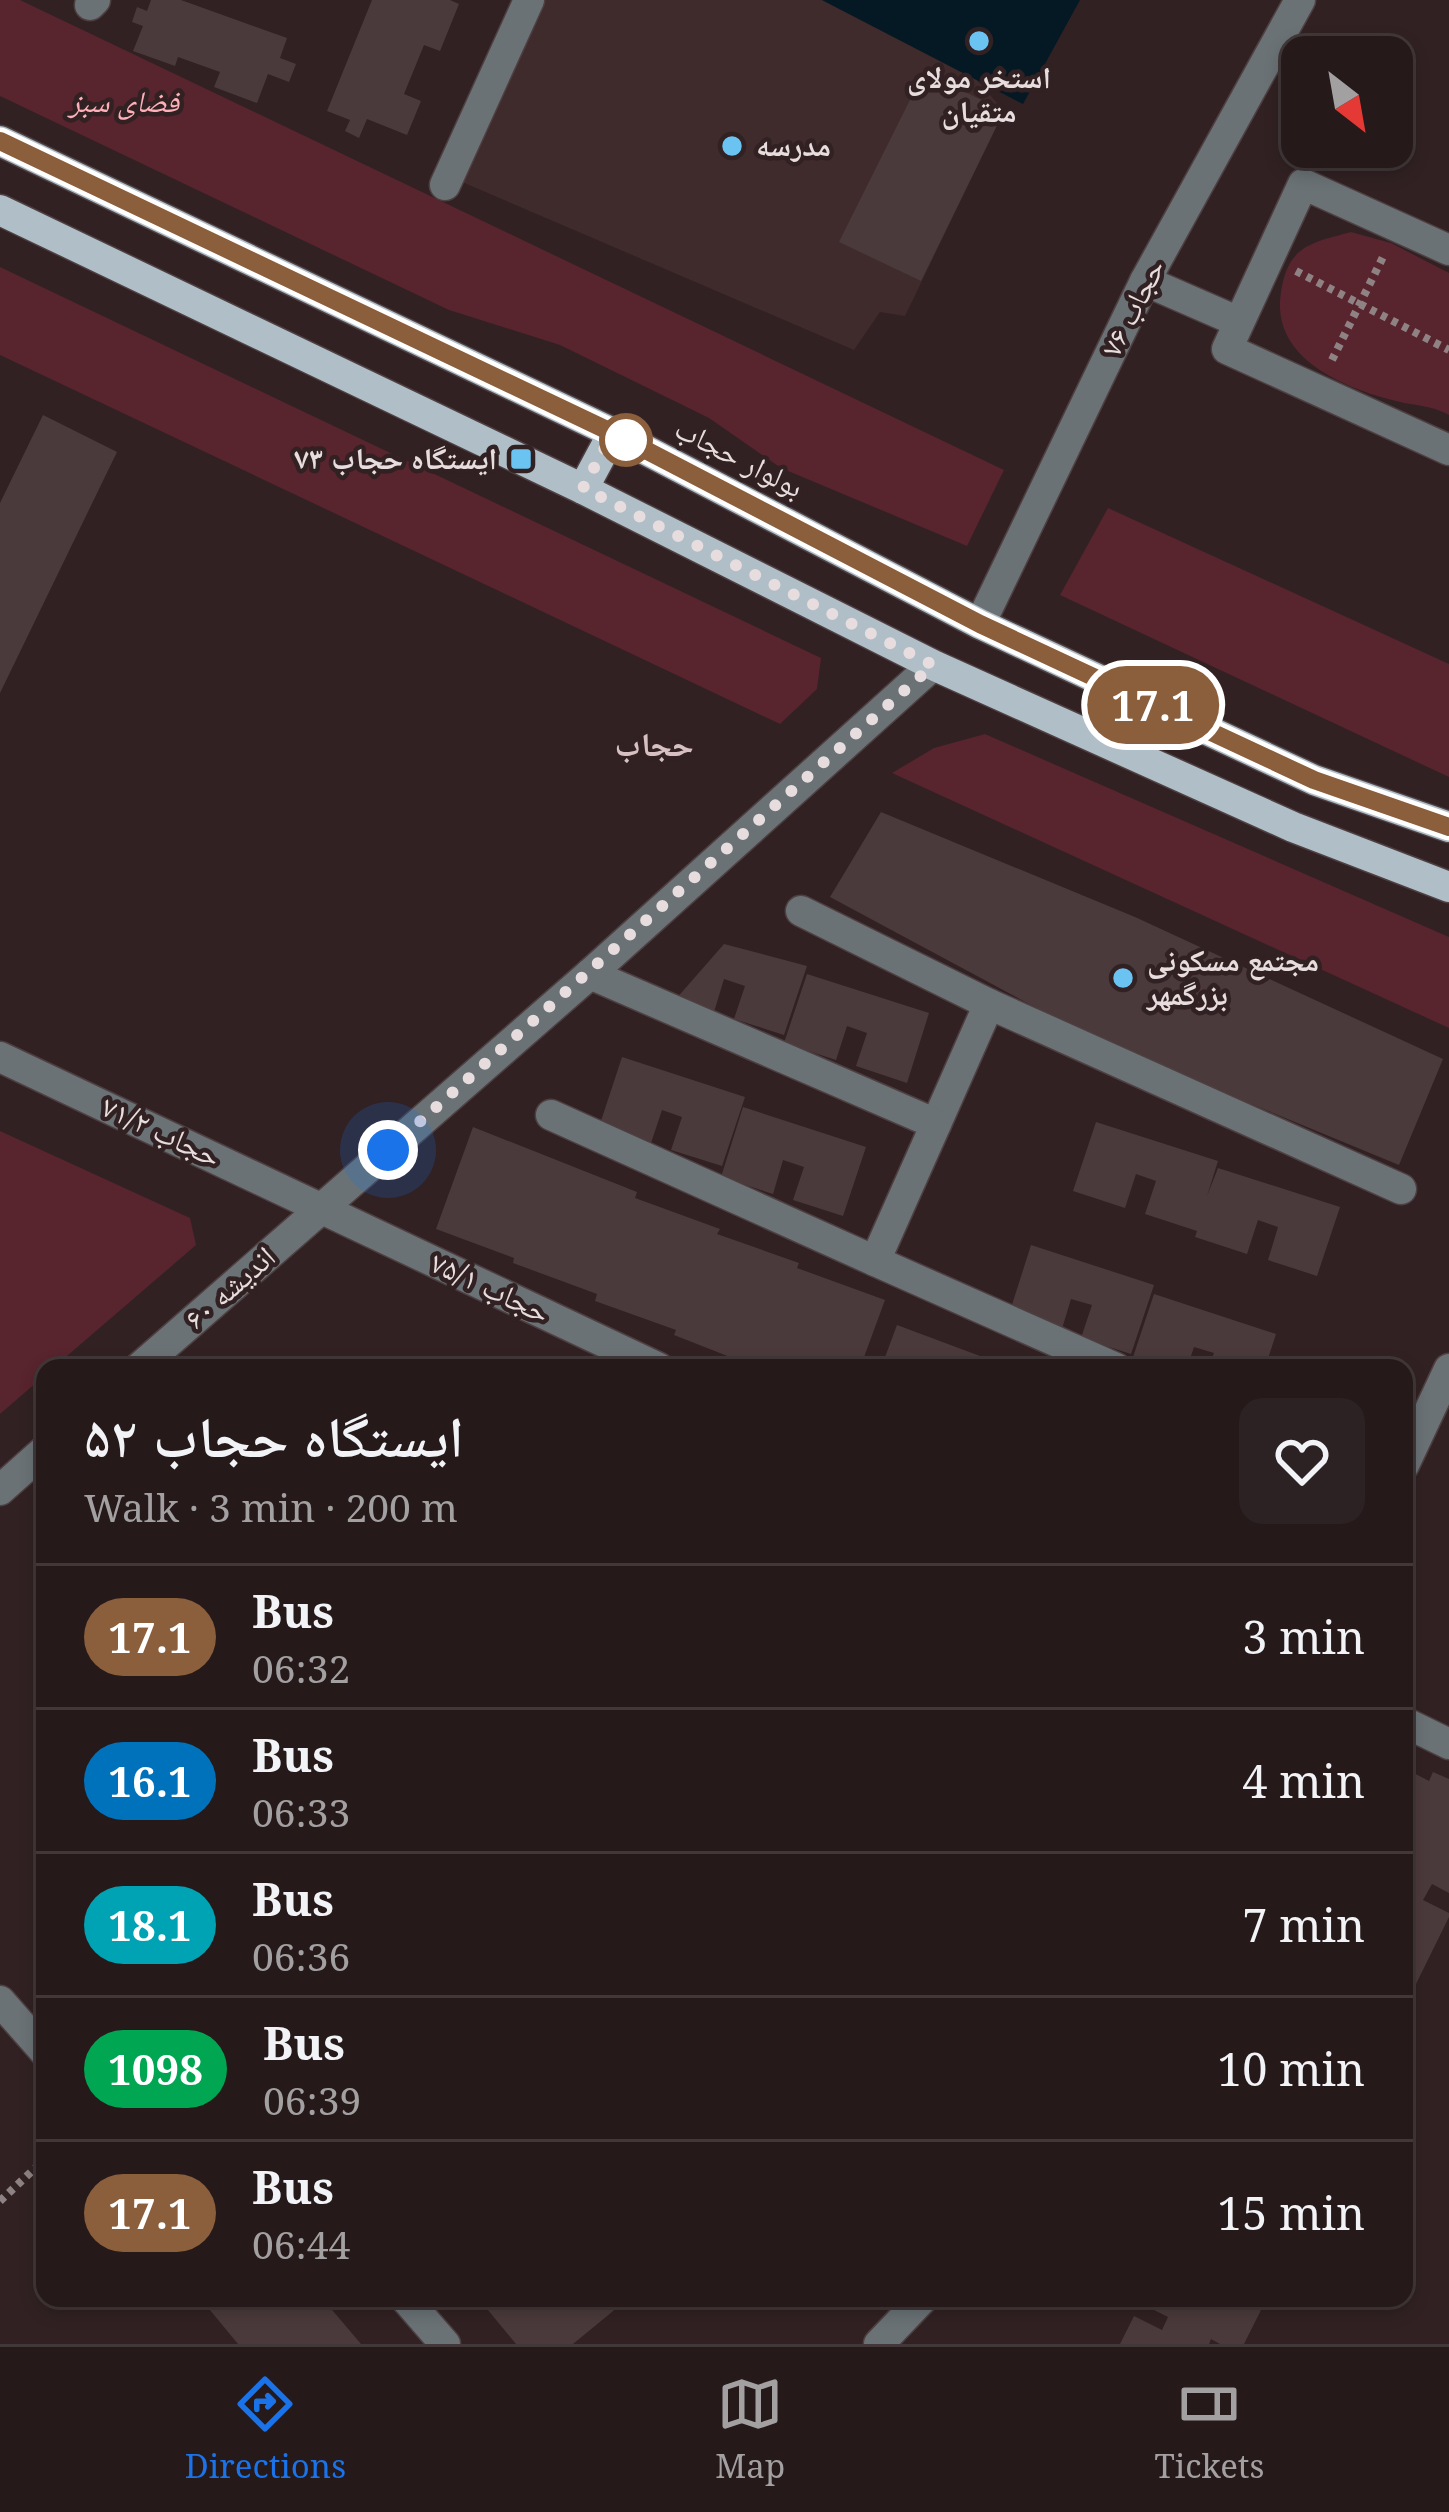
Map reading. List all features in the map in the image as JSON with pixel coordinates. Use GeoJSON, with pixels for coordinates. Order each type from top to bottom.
{"type":"FeatureCollection","features":[{"type":"Feature","properties":{"kind":"main road","name":"بولوار حجاب"},"geometry":{"type":"LineString","coordinates":[[0,141],[613,433],[980,624],[1314,780],[1449,826]]}},
{"type":"Feature","properties":{"kind":"main road"},"geometry":{"type":"LineString","coordinates":[[0,210],[583,488],[933,665],[1293,827],[1449,886]]}},
{"type":"Feature","properties":{"kind":"main road"},"geometry":{"type":"LineString","coordinates":[[583,488],[613,433]]}},
{"type":"Feature","properties":{"kind":"street"},"geometry":{"type":"LineString","coordinates":[[445,185],[529,0]]}},
{"type":"Feature","properties":{"kind":"street","name":"حجاب ۷۶"},"geometry":{"type":"LineString","coordinates":[[980,624],[1145,281],[1300,0]]}},
{"type":"Feature","properties":{"kind":"street"},"geometry":{"type":"LineString","coordinates":[[1449,250],[1303,184],[1227,349],[1449,450]]}},
{"type":"Feature","properties":{"kind":"street"},"geometry":{"type":"LineString","coordinates":[[1145,281],[1239,322]]}},
{"type":"Feature","properties":{"kind":"street","name":"اندیشه ۶۰"},"geometry":{"type":"LineString","coordinates":[[149,1359],[590,974],[933,665]]}},
{"type":"Feature","properties":{"kind":"street"},"geometry":{"type":"LineString","coordinates":[[801,911],[989,1004],[1401,1189]]}},
{"type":"Feature","properties":{"kind":"street"},"geometry":{"type":"LineString","coordinates":[[590,974],[936,1124]]}},
{"type":"Feature","properties":{"kind":"street"},"geometry":{"type":"LineString","coordinates":[[875,1261],[989,1004]]}},
{"type":"Feature","properties":{"kind":"street","name":"حجاب ۷۱/۲"},"geometry":{"type":"LineString","coordinates":[[0,1057],[321,1208]]}},
{"type":"Feature","properties":{"kind":"street"},"geometry":{"type":"LineString","coordinates":[[551,1115],[1095,1359]]}},
{"type":"Feature","properties":{"kind":"street","name":"حجاب ۷۵/۱"},"geometry":{"type":"LineString","coordinates":[[321,1208],[640,1359]]}},
{"type":"Feature","properties":{"kind":"street"},"geometry":{"type":"LineString","coordinates":[[1413,1446],[1449,1369]]}},
{"type":"Feature","properties":{"kind":"street"},"geometry":{"type":"LineString","coordinates":[[0,1490],[36,1458]]}},
{"type":"Feature","properties":{"kind":"street"},"geometry":{"type":"LineString","coordinates":[[1413,1726],[1449,1744]]}},
{"type":"Feature","properties":{"kind":"street"},"geometry":{"type":"LineString","coordinates":[[0,2001],[36,2042]]}},
{"type":"Feature","properties":{"kind":"street"},"geometry":{"type":"LineString","coordinates":[[413,2307],[445,2344]]}},
{"type":"Feature","properties":{"kind":"street"},"geometry":{"type":"LineString","coordinates":[[879,2344],[914,2307]]}},
{"type":"Feature","properties":{"kind":"path"},"geometry":{"type":"LineString","coordinates":[[1317,390],[1399,228]]}},
{"type":"Feature","properties":{"kind":"path"},"geometry":{"type":"LineString","coordinates":[[1269,257],[1449,350]]}},
{"type":"Feature","properties":{"kind":"path"},"geometry":{"type":"LineString","coordinates":[[0,2201],[36,2167]]}},
{"type":"Feature","properties":{"kind":"shaded area","name":"مدرسه"},"geometry":{"type":"Polygon","coordinates":[[[543,0],[822,0],[977,80],[1004,111],[905,316],[880,312],[854,350],[462,182],[543,0]]]}},
{"type":"Feature","properties":{"kind":"green space","name":"فضای سبز"},"geometry":{"type":"Polygon","coordinates":[[[0,0],[20,0],[1004,470],[967,546],[781,468],[709,418],[560,345],[449,310],[0,96],[0,0]]]}},
{"type":"Feature","properties":{"kind":"green space"},"geometry":{"type":"Polygon","coordinates":[[[1351,232],[1391,243],[1449,273],[1449,415],[1333,378],[1299,352],[1287,335],[1281,292],[1289,265],[1303,249],[1351,232]]]}},
{"type":"Feature","properties":{"kind":"green space"},"geometry":{"type":"Polygon","coordinates":[[[0,267],[821,658],[817,689],[780,724],[0,355],[0,267]]]}},
{"type":"Feature","properties":{"kind":"green space"},"geometry":{"type":"Polygon","coordinates":[[[1108,508],[1449,664],[1449,777],[1060,595],[1108,508]]]}},
{"type":"Feature","properties":{"kind":"green space"},"geometry":{"type":"Polygon","coordinates":[[[985,734],[1449,937],[1449,1028],[892,773],[934,748],[985,734]]]}},
{"type":"Feature","properties":{"kind":"green space"},"geometry":{"type":"Polygon","coordinates":[[[0,1131],[190,1218],[196,1245],[63,1359],[36,1359],[36,1383],[0,1414],[0,1131]]]}},
{"type":"Feature","properties":{"kind":"water","name":"استخر مولای متقیان"},"geometry":{"type":"Polygon","coordinates":[[[822,0],[1080,0],[1023,104],[822,0]]]}},
{"type":"Feature","properties":{"kind":"building"},"geometry":{"type":"Polygon","coordinates":[[[151,0],[181,0],[287,38],[280,58],[296,64],[289,82],[268,74],[257,103],[214,87],[220,72],[178,57],[175,66],[133,51],[143,26],[132,22],[137,7],[147,11],[151,0]]]}},
{"type":"Feature","properties":{"kind":"building"},"geometry":{"type":"Polygon","coordinates":[[[372,0],[459,4],[440,51],[424,45],[404,94],[421,101],[407,135],[367,119],[359,138],[345,131],[350,120],[327,111],[372,0]]]}},
{"type":"Feature","properties":{"kind":"building"},"geometry":{"type":"Polygon","coordinates":[[[924,72],[1004,111],[921,281],[839,242],[924,72]]]}},
{"type":"Feature","properties":{"kind":"building"},"geometry":{"type":"Polygon","coordinates":[[[43,415],[117,452],[0,693],[0,503],[43,415]]]}},
{"type":"Feature","properties":{"kind":"building","name":"مجتمع مسکونی بزرگمهر"},"geometry":{"type":"Polygon","coordinates":[[[881,812],[1135,917],[1443,1059],[1399,1165],[1094,1039],[830,897],[881,812]]]}},
{"type":"Feature","properties":{"kind":"building"},"geometry":{"type":"Polygon","coordinates":[[[724,944],[807,966],[784,1035],[734,1019],[745,986],[724,979],[714,1012],[675,1000],[724,944]]]}},
{"type":"Feature","properties":{"kind":"building"},"geometry":{"type":"Polygon","coordinates":[[[807,974],[929,1013],[907,1083],[856,1066],[867,1033],[847,1026],[836,1060],[784,1043],[807,974]]]}},
{"type":"Feature","properties":{"kind":"building"},"geometry":{"type":"Polygon","coordinates":[[[622,1057],[745,1097],[722,1166],[671,1150],[682,1117],[662,1110],[651,1143],[599,1127],[622,1057]]]}},
{"type":"Feature","properties":{"kind":"building"},"geometry":{"type":"Polygon","coordinates":[[[743,1107],[866,1147],[843,1216],[793,1200],[804,1167],[783,1160],[773,1194],[721,1177],[743,1107]]]}},
{"type":"Feature","properties":{"kind":"building"},"geometry":{"type":"Polygon","coordinates":[[[1096,1122],[1218,1161],[1207,1196],[1218,1168],[1340,1207],[1317,1276],[1268,1260],[1278,1227],[1258,1220],[1247,1254],[1145,1214],[1156,1181],[1136,1174],[1125,1208],[1073,1191],[1096,1122]]]}},
{"type":"Feature","properties":{"kind":"building"},"geometry":{"type":"Polygon","coordinates":[[[473,1127],[637,1192],[635,1198],[799,1263],[797,1268],[885,1300],[863,1359],[735,1359],[674,1335],[676,1330],[595,1301],[597,1294],[436,1229],[473,1127]]]}},
{"type":"Feature","properties":{"kind":"building"},"geometry":{"type":"Polygon","coordinates":[[[1031,1245],[1154,1285],[1131,1354],[1081,1338],[1092,1305],[1071,1299],[1061,1332],[1010,1311],[1031,1245]]]}},
{"type":"Feature","properties":{"kind":"building"},"geometry":{"type":"Polygon","coordinates":[[[1154,1294],[1276,1334],[1268,1359],[1212,1359],[1214,1353],[1194,1347],[1190,1359],[1132,1359],[1154,1294]]]}},
{"type":"Feature","properties":{"kind":"building"},"geometry":{"type":"Polygon","coordinates":[[[897,1325],[980,1356],[979,1359],[884,1359],[897,1325]]]}},
{"type":"Feature","properties":{"kind":"building"},"geometry":{"type":"Polygon","coordinates":[[[1433,1772],[1449,1779],[1449,1893],[1432,1884],[1423,1900],[1449,1917],[1415,1986],[1413,1773],[1429,1781],[1433,1772]]]}},
{"type":"Feature","properties":{"kind":"building"},"geometry":{"type":"Polygon","coordinates":[[[207,2307],[330,2307],[361,2344],[238,2344],[207,2307]]]}},
{"type":"Feature","properties":{"kind":"building"},"geometry":{"type":"Polygon","coordinates":[[[485,2307],[618,2307],[573,2344],[516,2344],[485,2307]]]}},
{"type":"Feature","properties":{"kind":"building"},"geometry":{"type":"Polygon","coordinates":[[[1148,2307],[1262,2307],[1244,2344],[1211,2339],[1209,2344],[1120,2344],[1134,2316],[1162,2330],[1168,2317],[1148,2307]]]}},
{"type":"Feature","properties":{"kind":"bus line","name":"17.1"},"geometry":{"type":"LineString","coordinates":[[0,141],[613,433],[980,624],[1314,780],[1449,827]]}},
{"type":"Feature","properties":{"kind":"place","name":"استخر مولای متقیان"},"geometry":{"type":"Point","coordinates":[979,41]}},
{"type":"Feature","properties":{"kind":"place","name":"مدرسه"},"geometry":{"type":"Point","coordinates":[732,146]}},
{"type":"Feature","properties":{"kind":"place","name":"ایستگاه حجاب ۷۳"},"geometry":{"type":"Point","coordinates":[521,459]}},
{"type":"Feature","properties":{"kind":"place","name":"مجتمع مسکونی بزرگمهر"},"geometry":{"type":"Point","coordinates":[1123,978]}},
{"type":"Feature","properties":{"kind":"district","name":"حجاب"},"geometry":{"type":"Point","coordinates":[654,744]}},
{"type":"Feature","properties":{"kind":"route"},"geometry":{"type":"LineString","coordinates":[[388,1150],[933,665],[583,488],[613,433],[626,440]]}}]}
